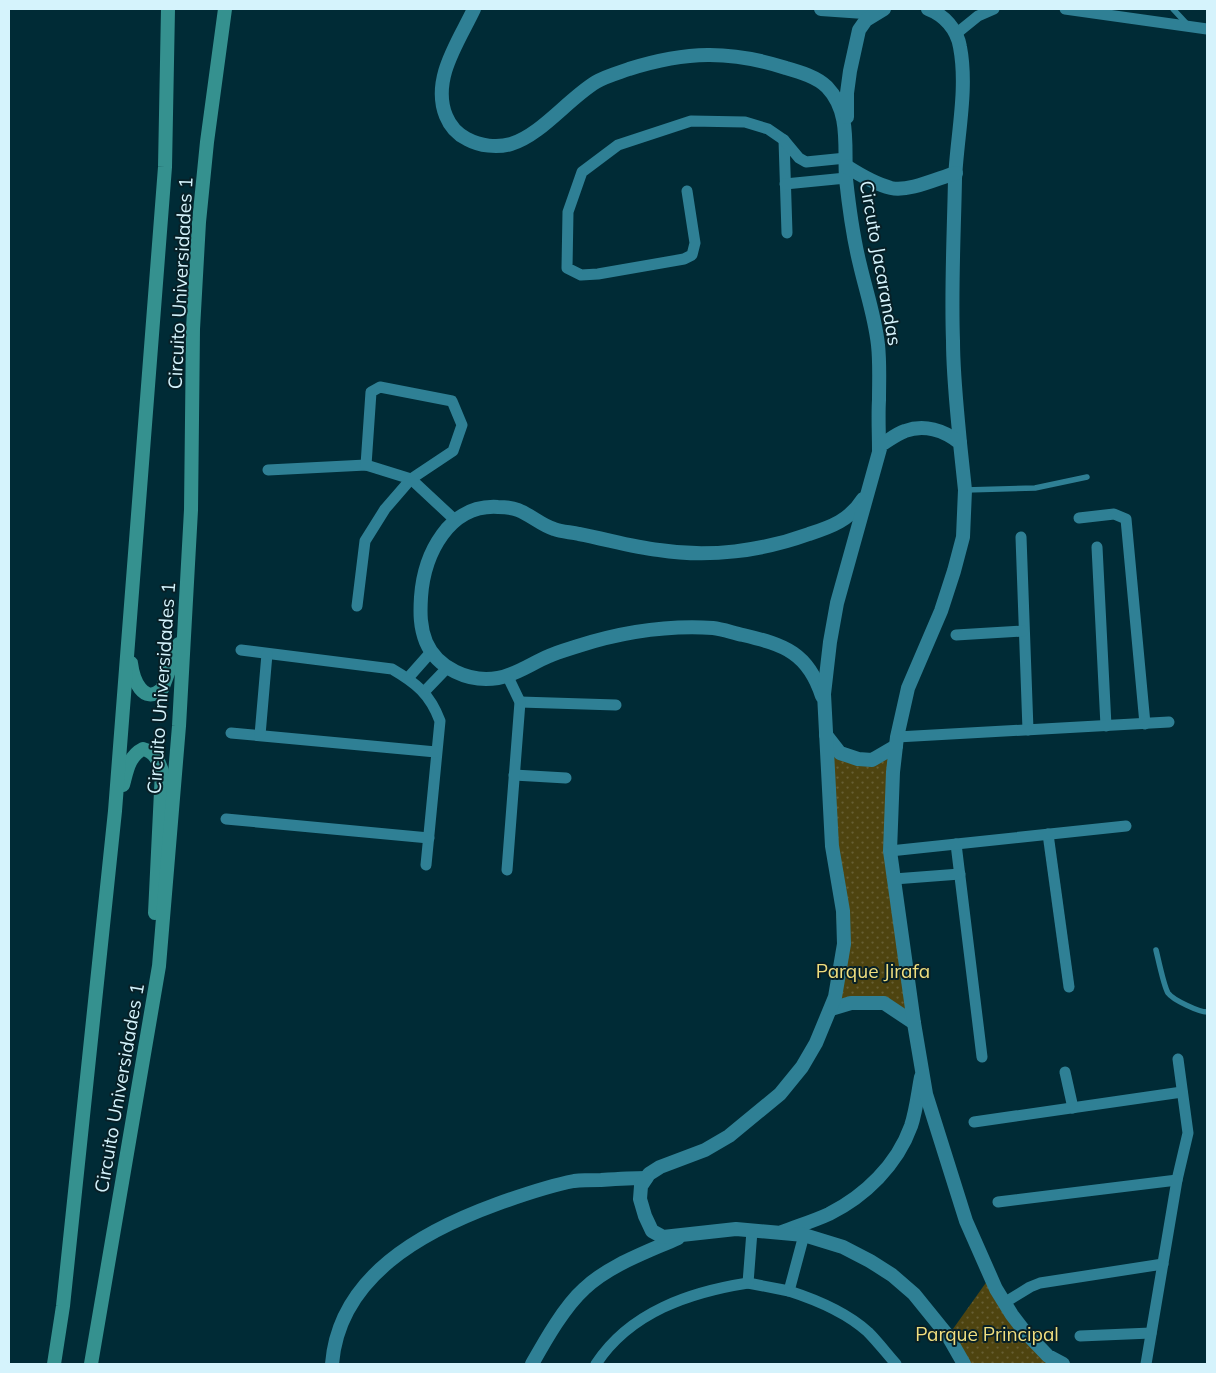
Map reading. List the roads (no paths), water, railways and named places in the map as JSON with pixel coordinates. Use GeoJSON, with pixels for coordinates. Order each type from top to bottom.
{"type":"FeatureCollection","features":[{"type":"Feature","properties":{"kind":"main road","name":"Circuito Universidades 1"},"geometry":{"type":"LineString","coordinates":[[54,1364],[63,1306],[115,811],[165,167],[168,9]]}},
{"type":"Feature","properties":{"kind":"main road","name":"Circuito Universidades 1"},"geometry":{"type":"LineString","coordinates":[[91,1364],[159,966],[179,726],[191,510],[194,329],[199,222],[207,142],[225,9]]}},
{"type":"Feature","properties":{"kind":"main road"},"geometry":{"type":"LineString","coordinates":[[130,625],[131,666],[134,678],[140,690],[152,695],[162,689],[184,629]]}},
{"type":"Feature","properties":{"kind":"main road"},"geometry":{"type":"LineString","coordinates":[[115,811],[131,760],[136,753],[143,749],[150,751],[159,761],[162,771],[153,938],[159,966]]}},
{"type":"Feature","properties":{"kind":"street","name":"Circuto Jacarandas"},"geometry":{"type":"LineString","coordinates":[[474,9],[445,71],[442,88],[443,108],[449,122],[461,135],[473,141],[493,146],[514,143],[531,135],[584,90],[608,76],[662,59],[735,55],[791,69],[825,85],[839,104],[845,131],[846,167],[852,227],[869,296],[878,344],[880,450],[837,603],[830,642],[825,703],[825,734],[829,770],[832,846],[842,911],[844,944],[831,1009],[816,1043],[802,1066],[780,1094],[729,1136],[704,1150],[660,1167],[646,1178]]}},
{"type":"Feature","properties":{"kind":"street"},"geometry":{"type":"LineString","coordinates":[[821,9],[864,12],[882,9]]}},
{"type":"Feature","properties":{"kind":"street"},"geometry":{"type":"LineString","coordinates":[[845,131],[850,71],[859,30],[866,20],[882,9]]}},
{"type":"Feature","properties":{"kind":"street"},"geometry":{"type":"LineString","coordinates":[[928,9],[943,17],[957,33],[963,67],[956,173],[952,287],[952,343],[964,490],[963,537],[942,611],[908,688],[896,741],[892,772],[890,851],[926,1094],[966,1220],[1004,1303],[1036,1344],[1048,1356],[1063,1364]]}},
{"type":"Feature","properties":{"kind":"street"},"geometry":{"type":"LineString","coordinates":[[957,33],[978,16],[994,9]]}},
{"type":"Feature","properties":{"kind":"street"},"geometry":{"type":"LineString","coordinates":[[1065,9],[1207,29]]}},
{"type":"Feature","properties":{"kind":"street"},"geometry":{"type":"LineString","coordinates":[[687,191],[695,243],[692,255],[684,259],[598,274],[581,275],[568,268],[568,212],[582,172],[618,145],[691,121],[745,122],[768,129],[784,140],[798,158],[806,162],[846,167],[870,181],[893,189],[917,186],[956,173]]}},
{"type":"Feature","properties":{"kind":"street"},"geometry":{"type":"LineString","coordinates":[[784,140],[787,233]]}},
{"type":"Feature","properties":{"kind":"street"},"geometry":{"type":"LineString","coordinates":[[784,184],[846,167]]}},
{"type":"Feature","properties":{"kind":"street"},"geometry":{"type":"LineString","coordinates":[[357,606],[365,541],[385,509],[412,478],[452,451],[462,425],[452,402],[380,387],[371,392],[366,465]]}},
{"type":"Feature","properties":{"kind":"street"},"geometry":{"type":"LineString","coordinates":[[880,450],[881,446],[904,431],[930,428],[950,435],[960,443]]}},
{"type":"Feature","properties":{"kind":"street"},"geometry":{"type":"LineString","coordinates":[[268,470],[366,465],[412,478],[455,520]]}},
{"type":"Feature","properties":{"kind":"street"},"geometry":{"type":"LineString","coordinates":[[825,703],[815,676],[800,658],[792,652],[770,642],[715,628],[659,628],[624,634],[551,655],[496,678],[477,678],[458,673],[439,661],[431,652],[421,626],[422,582],[433,547],[441,535],[455,520],[478,509],[500,507],[518,510],[555,530],[658,550],[704,553],[774,546],[828,528],[850,515],[862,502],[869,490]]}},
{"type":"Feature","properties":{"kind":"street"},"geometry":{"type":"LineString","coordinates":[[1079,518],[1114,514],[1126,518],[1145,724]]}},
{"type":"Feature","properties":{"kind":"street"},"geometry":{"type":"LineString","coordinates":[[1021,537],[1028,730]]}},
{"type":"Feature","properties":{"kind":"street"},"geometry":{"type":"LineString","coordinates":[[1097,547],[1106,726]]}},
{"type":"Feature","properties":{"kind":"street"},"geometry":{"type":"LineString","coordinates":[[956,634],[1024,631]]}},
{"type":"Feature","properties":{"kind":"street"},"geometry":{"type":"LineString","coordinates":[[241,650],[392,669],[408,678],[424,692],[434,705],[440,721],[426,864]]}},
{"type":"Feature","properties":{"kind":"street"},"geometry":{"type":"LineString","coordinates":[[408,678],[431,652]]}},
{"type":"Feature","properties":{"kind":"street"},"geometry":{"type":"LineString","coordinates":[[260,736],[267,654]]}},
{"type":"Feature","properties":{"kind":"street"},"geometry":{"type":"LineString","coordinates":[[424,692],[448,667]]}},
{"type":"Feature","properties":{"kind":"street"},"geometry":{"type":"LineString","coordinates":[[507,675],[520,702],[507,870]]}},
{"type":"Feature","properties":{"kind":"street"},"geometry":{"type":"LineString","coordinates":[[520,702],[616,706]]}},
{"type":"Feature","properties":{"kind":"street"},"geometry":{"type":"LineString","coordinates":[[825,734],[840,753],[858,759],[872,760],[896,741],[1028,730],[1169,722]]}},
{"type":"Feature","properties":{"kind":"street"},"geometry":{"type":"LineString","coordinates":[[231,733],[436,752]]}},
{"type":"Feature","properties":{"kind":"street"},"geometry":{"type":"LineString","coordinates":[[514,775],[566,778]]}},
{"type":"Feature","properties":{"kind":"street"},"geometry":{"type":"LineString","coordinates":[[226,819],[428,838]]}},
{"type":"Feature","properties":{"kind":"street"},"geometry":{"type":"LineString","coordinates":[[890,851],[1126,826]]}},
{"type":"Feature","properties":{"kind":"street"},"geometry":{"type":"LineString","coordinates":[[1048,834],[1069,987]]}},
{"type":"Feature","properties":{"kind":"street"},"geometry":{"type":"LineString","coordinates":[[956,844],[982,1057]]}},
{"type":"Feature","properties":{"kind":"street"},"geometry":{"type":"LineString","coordinates":[[894,878],[960,874]]}},
{"type":"Feature","properties":{"kind":"street"},"geometry":{"type":"LineString","coordinates":[[831,1009],[851,1003],[884,1003],[914,1023]]}},
{"type":"Feature","properties":{"kind":"street"},"geometry":{"type":"LineString","coordinates":[[1146,1364],[1177,1180],[1188,1133],[1178,1059]]}},
{"type":"Feature","properties":{"kind":"street"},"geometry":{"type":"LineString","coordinates":[[779,1233],[828,1214],[855,1199],[881,1176],[898,1153],[911,1126],[923,1071]]}},
{"type":"Feature","properties":{"kind":"street"},"geometry":{"type":"LineString","coordinates":[[1065,1072],[1073,1108]]}},
{"type":"Feature","properties":{"kind":"street"},"geometry":{"type":"LineString","coordinates":[[974,1122],[1182,1092]]}},
{"type":"Feature","properties":{"kind":"street"},"geometry":{"type":"LineString","coordinates":[[646,1178],[641,1186],[640,1199],[652,1230],[663,1237],[736,1229],[804,1235],[843,1248],[870,1261],[892,1275],[914,1294],[948,1336],[964,1364]]}},
{"type":"Feature","properties":{"kind":"street"},"geometry":{"type":"LineString","coordinates":[[332,1364],[333,1349],[346,1315],[356,1299],[379,1270],[408,1246],[455,1220],[530,1192],[575,1181],[646,1178]]}},
{"type":"Feature","properties":{"kind":"street"},"geometry":{"type":"LineString","coordinates":[[998,1202],[1177,1180]]}},
{"type":"Feature","properties":{"kind":"street"},"geometry":{"type":"LineString","coordinates":[[748,1283],[752,1231]]}},
{"type":"Feature","properties":{"kind":"street"},"geometry":{"type":"LineString","coordinates":[[532,1364],[563,1314],[583,1289],[615,1268],[685,1235]]}},
{"type":"Feature","properties":{"kind":"street"},"geometry":{"type":"LineString","coordinates":[[789,1291],[804,1235]]}},
{"type":"Feature","properties":{"kind":"street"},"geometry":{"type":"LineString","coordinates":[[1004,1303],[1040,1283],[1163,1264]]}},
{"type":"Feature","properties":{"kind":"street"},"geometry":{"type":"LineString","coordinates":[[596,1364],[604,1352],[624,1332],[650,1314],[678,1300],[715,1288],[748,1283],[789,1291],[826,1305],[850,1318],[868,1332],[896,1364]]}},
{"type":"Feature","properties":{"kind":"street"},"geometry":{"type":"LineString","coordinates":[[1080,1336],[1151,1333]]}},
{"type":"Feature","properties":{"kind":"lane"},"geometry":{"type":"LineString","coordinates":[[1174,9],[1190,28]]}},
{"type":"Feature","properties":{"kind":"lane"},"geometry":{"type":"LineString","coordinates":[[964,490],[1035,488],[1087,477]]}},
{"type":"Feature","properties":{"kind":"lane"},"geometry":{"type":"LineString","coordinates":[[1156,950],[1168,993],[1178,1001],[1202,1012],[1207,1012]]}},
{"type":"Feature","properties":{"kind":"park label","name":"Parque Jirafa"},"geometry":{"type":"Point","coordinates":[873,971]}},
{"type":"Feature","properties":{"kind":"park label","name":"Parque Principal"},"geometry":{"type":"Point","coordinates":[987,1334]}}]}
